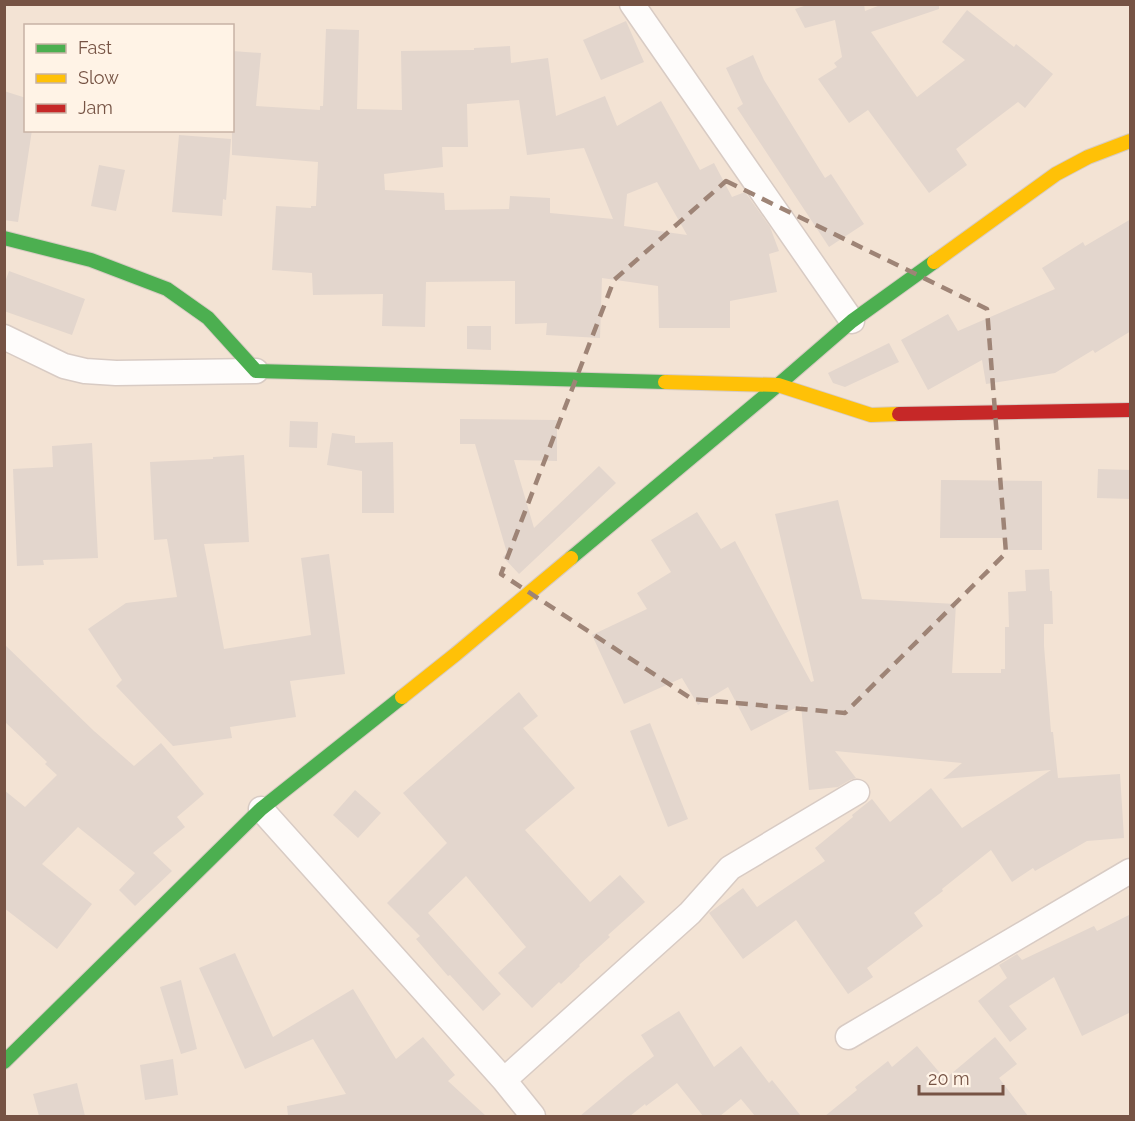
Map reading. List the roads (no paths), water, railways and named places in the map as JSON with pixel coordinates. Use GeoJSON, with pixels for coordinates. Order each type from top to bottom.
{"type":"FeatureCollection","features":[{"type":"Feature","properties":{"kind":"main road"},"geometry":{"type":"LineString","coordinates":[[4,1062],[261,809],[456,654],[852,321],[1056,174],[1088,157],[1131,141]]}},
{"type":"Feature","properties":{"kind":"main road"},"geometry":{"type":"LineString","coordinates":[[4,238],[91,260],[167,289],[208,318],[256,371],[778,385],[871,415],[1131,410]]}},
{"type":"Feature","properties":{"kind":"street"},"geometry":{"type":"LineString","coordinates":[[632,4],[852,321]]}},
{"type":"Feature","properties":{"kind":"street"},"geometry":{"type":"LineString","coordinates":[[4,336],[64,366],[85,371],[116,373],[256,371]]}},
{"type":"Feature","properties":{"kind":"street"},"geometry":{"type":"LineString","coordinates":[[504,1080],[690,913],[730,868],[857,792]]}},
{"type":"Feature","properties":{"kind":"street"},"geometry":{"type":"LineString","coordinates":[[261,809],[504,1080],[533,1116]]}},
{"type":"Feature","properties":{"kind":"street"},"geometry":{"type":"LineString","coordinates":[[848,1037],[1131,871]]}}]}
